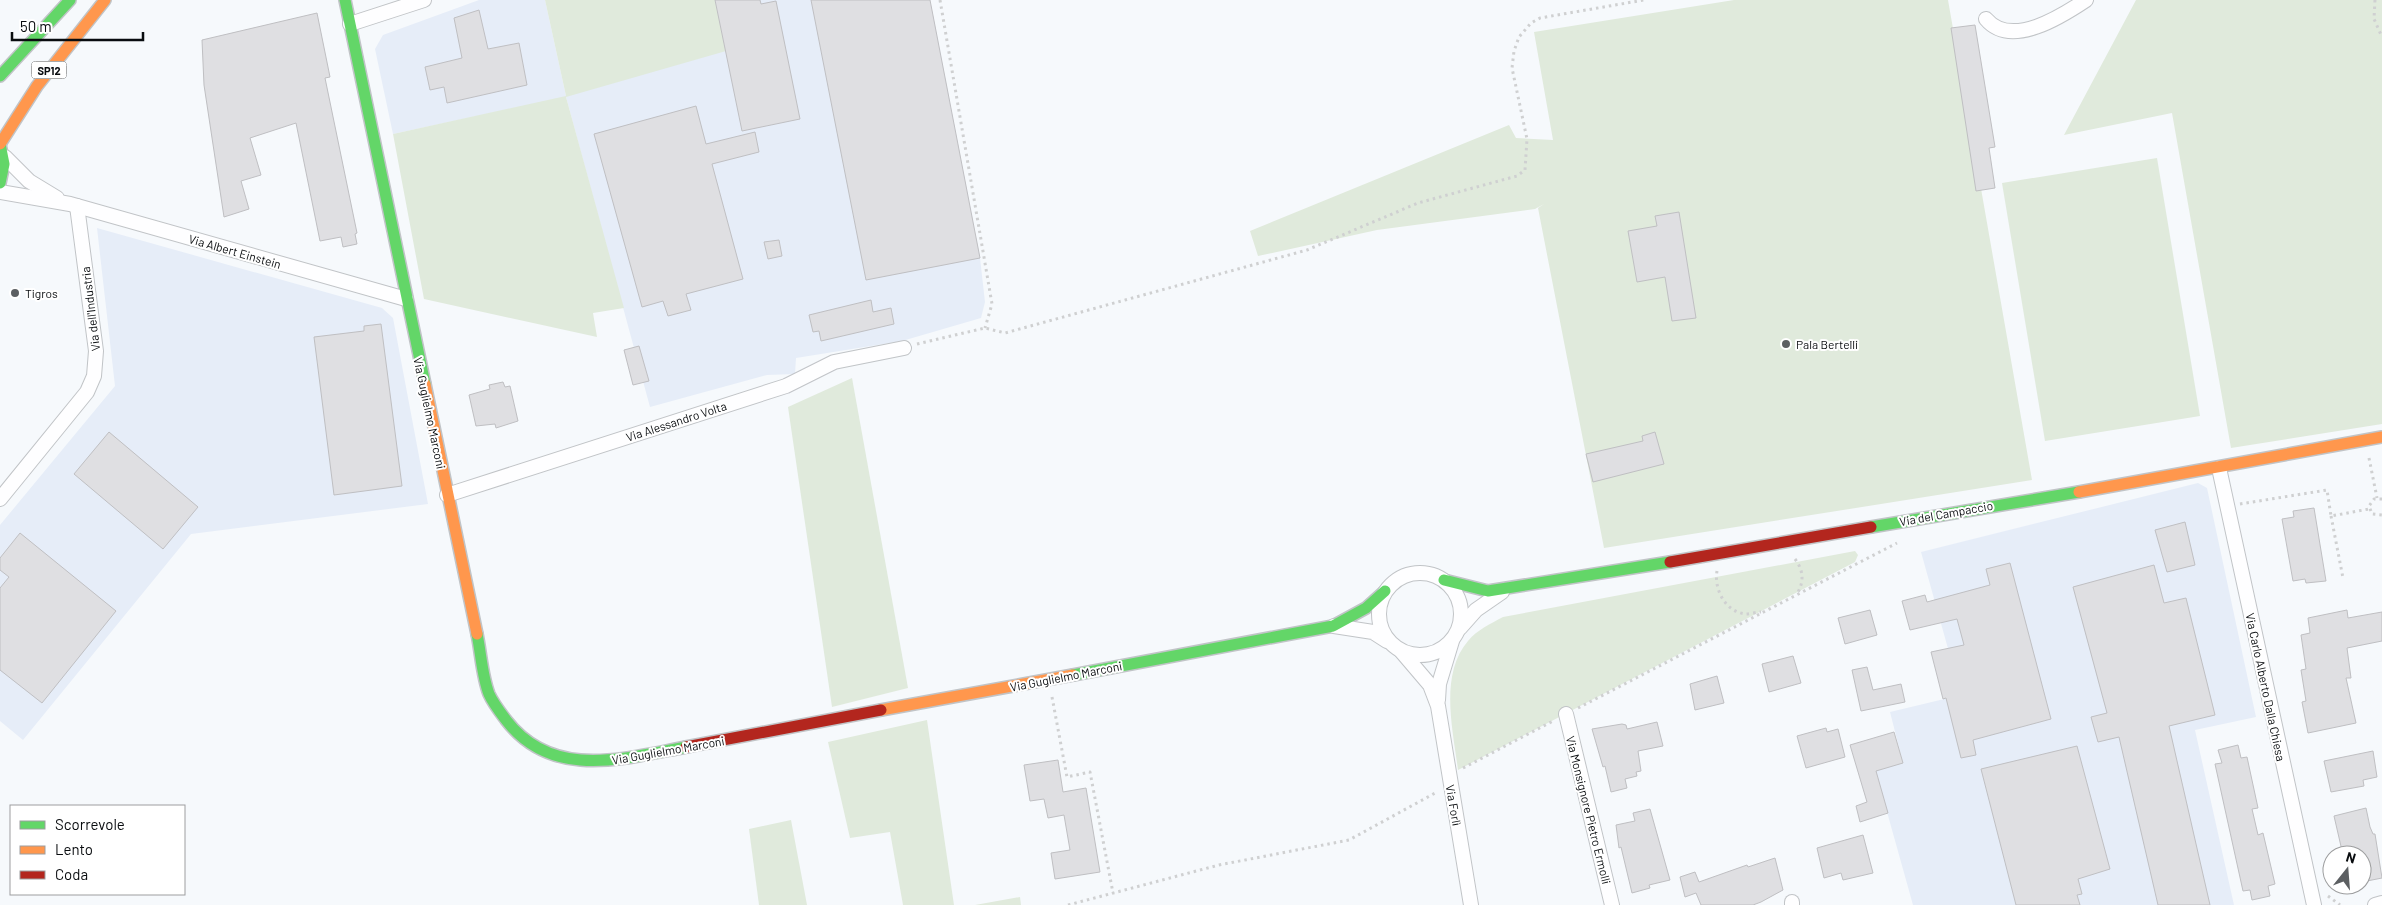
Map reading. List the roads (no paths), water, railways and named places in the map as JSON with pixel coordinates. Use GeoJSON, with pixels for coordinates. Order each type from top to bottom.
{"type":"FeatureCollection","features":[{"type":"Feature","properties":{"kind":"street","name":"SP12"},"geometry":{"type":"LineString","coordinates":[[0,76],[70,0]]}},
{"type":"Feature","properties":{"kind":"street","name":"SP12"},"geometry":{"type":"LineString","coordinates":[[2,148],[37,86],[105,0]]}},
{"type":"Feature","properties":{"kind":"street","name":"Via Guglielmo Marconi"},"geometry":{"type":"LineString","coordinates":[[345,0],[489,694],[500,713],[522,739],[544,752],[568,760],[610,761],[1334,626],[1366,608],[1385,592]]}},
{"type":"Feature","properties":{"kind":"street"},"geometry":{"type":"LineString","coordinates":[[350,24],[424,0]]}},
{"type":"Feature","properties":{"kind":"street"},"geometry":{"type":"LineString","coordinates":[[1986,19],[1997,28],[2010,30],[2028,29],[2062,16],[2086,0]]}},
{"type":"Feature","properties":{"kind":"street"},"geometry":{"type":"LineString","coordinates":[[0,183],[5,169],[2,148]]}},
{"type":"Feature","properties":{"kind":"street","name":"Via Albert Einstein"},"geometry":{"type":"LineString","coordinates":[[2,148],[28,181],[70,204]]}},
{"type":"Feature","properties":{"kind":"street","name":"Via Albert Einstein"},"geometry":{"type":"LineString","coordinates":[[0,192],[70,204],[406,299]]}},
{"type":"Feature","properties":{"kind":"street","name":"Via dell'Industria"},"geometry":{"type":"LineString","coordinates":[[0,499],[87,392],[94,376],[96,351],[70,204]]}},
{"type":"Feature","properties":{"kind":"street","name":"Via Alessandro Volta"},"geometry":{"type":"LineString","coordinates":[[447,495],[786,386],[834,362],[904,348]]}},
{"type":"Feature","properties":{"kind":"street","name":"Via del Campaccio"},"geometry":{"type":"LineString","coordinates":[[1444,580],[1488,591],[1510,589],[1776,542],[2218,468],[2382,437]]}},
{"type":"Feature","properties":{"kind":"street","name":"Via Carlo Alberto Dalla Chiesa"},"geometry":{"type":"LineString","coordinates":[[2218,468],[2314,905]]}},
{"type":"Feature","properties":{"kind":"street"},"geometry":{"type":"LineString","coordinates":[[1419,572],[1432,574],[1444,580],[1454,589],[1460,602],[1462,615],[1456,634],[1442,649],[1429,654],[1415,655],[1396,647],[1382,631],[1379,617],[1380,604],[1385,592],[1394,581],[1406,575],[1419,572]]}},
{"type":"Feature","properties":{"kind":"street","name":"Via del Campaccio"},"geometry":{"type":"LineString","coordinates":[[1456,634],[1492,598],[1510,589]]}},
{"type":"Feature","properties":{"kind":"street","name":"Via Guglielmo Marconi"},"geometry":{"type":"LineString","coordinates":[[1334,626],[1373,632],[1396,647]]}},
{"type":"Feature","properties":{"kind":"street","name":"Via Forlì"},"geometry":{"type":"LineString","coordinates":[[1438,706],[1439,684],[1456,634]]}},
{"type":"Feature","properties":{"kind":"street","name":"Via Forlì"},"geometry":{"type":"LineString","coordinates":[[1396,647],[1430,685],[1438,706],[1471,905]]}},
{"type":"Feature","properties":{"kind":"street","name":"Via Monsignore Pietro Ermolli"},"geometry":{"type":"LineString","coordinates":[[1566,714],[1612,905]]}},
{"type":"Feature","properties":{"kind":"street"},"geometry":{"type":"LineString","coordinates":[[2375,905],[2382,903]]}},
{"type":"Feature","properties":{"kind":"place","name":"Tigros"},"geometry":{"type":"Point","coordinates":[15,293]}},
{"type":"Feature","properties":{"kind":"place","name":"Pala Bertelli"},"geometry":{"type":"Point","coordinates":[1786,344]}}]}
